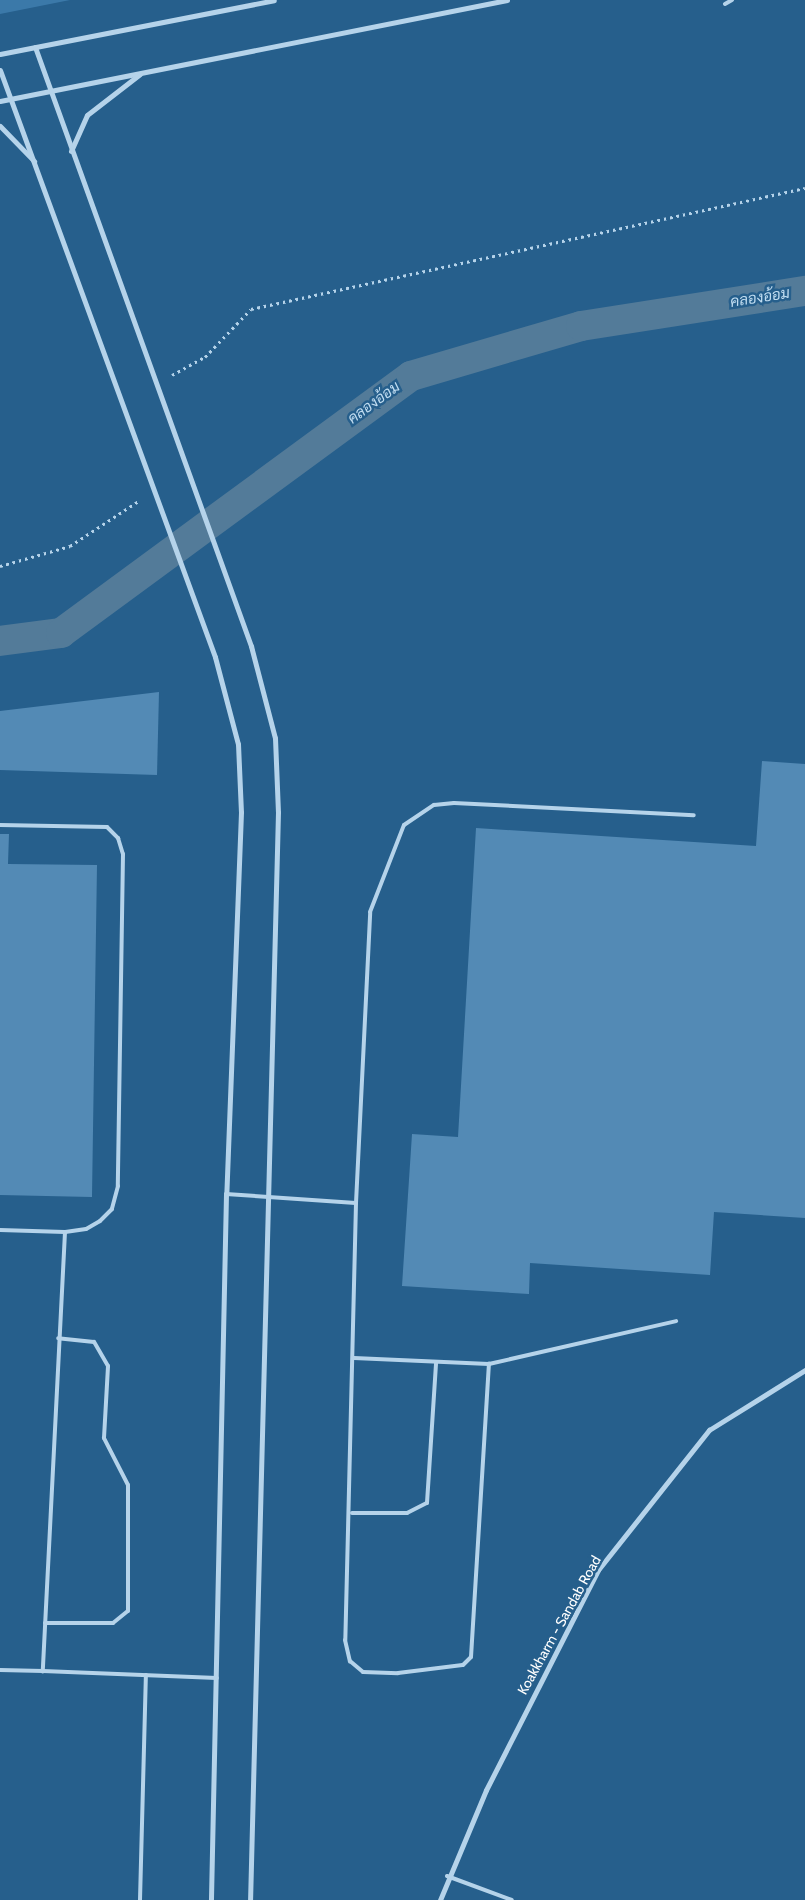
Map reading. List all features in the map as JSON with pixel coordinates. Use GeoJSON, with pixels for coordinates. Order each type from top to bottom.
{"type":"FeatureCollection","features":[{"type":"Feature","properties":{"kind":"street"},"geometry":{"type":"LineString","coordinates":[[0,54],[274,0]]}},
{"type":"Feature","properties":{"kind":"street"},"geometry":{"type":"LineString","coordinates":[[0,101],[507,0]]}},
{"type":"Feature","properties":{"kind":"street"},"geometry":{"type":"LineString","coordinates":[[35,47],[251,646],[275,738],[278,812],[266,1195],[250,1900]]}},
{"type":"Feature","properties":{"kind":"street"},"geometry":{"type":"LineString","coordinates":[[0,70],[215,657],[238,744],[241,812],[226,1194],[211,1900]]}},
{"type":"Feature","properties":{"kind":"street"},"geometry":{"type":"LineString","coordinates":[[71,151],[88,115],[142,72]]}},
{"type":"Feature","properties":{"kind":"street"},"geometry":{"type":"LineString","coordinates":[[0,126],[36,164]]}},
{"type":"Feature","properties":{"kind":"street","name":"Koakkharm - Sandab Road"},"geometry":{"type":"LineString","coordinates":[[440,1900],[447,1876],[598,1570],[710,1430],[805,1370]]}},
{"type":"Feature","properties":{"kind":"lane"},"geometry":{"type":"LineString","coordinates":[[725,4],[732,0]]}},
{"type":"Feature","properties":{"kind":"lane"},"geometry":{"type":"LineString","coordinates":[[489,1364],[475,1642],[463,1666],[398,1674],[363,1672],[350,1661],[345,1640],[352,1513],[356,1203],[370,912],[404,825],[434,805],[454,803],[694,815]]}},
{"type":"Feature","properties":{"kind":"lane"},"geometry":{"type":"LineString","coordinates":[[0,825],[108,828],[118,838],[123,854],[118,1186],[112,1209],[100,1221],[86,1229],[66,1232],[0,1230]]}},
{"type":"Feature","properties":{"kind":"lane"},"geometry":{"type":"LineString","coordinates":[[226,1194],[266,1195],[356,1203]]}},
{"type":"Feature","properties":{"kind":"lane"},"geometry":{"type":"LineString","coordinates":[[43,1671],[58,1338],[66,1232]]}},
{"type":"Feature","properties":{"kind":"lane"},"geometry":{"type":"LineString","coordinates":[[354,1358],[489,1364],[676,1321]]}},
{"type":"Feature","properties":{"kind":"lane"},"geometry":{"type":"LineString","coordinates":[[45,1623],[113,1623],[128,1611],[128,1485],[104,1438],[108,1366],[94,1342],[58,1338]]}},
{"type":"Feature","properties":{"kind":"lane"},"geometry":{"type":"LineString","coordinates":[[352,1513],[407,1512],[426,1503],[436,1362]]}},
{"type":"Feature","properties":{"kind":"lane"},"geometry":{"type":"LineString","coordinates":[[0,1670],[217,1678]]}},
{"type":"Feature","properties":{"kind":"lane"},"geometry":{"type":"LineString","coordinates":[[140,1900],[146,1674]]}},
{"type":"Feature","properties":{"kind":"lane"},"geometry":{"type":"LineString","coordinates":[[447,1876],[512,1900]]}},
{"type":"Feature","properties":{"kind":"path"},"geometry":{"type":"LineString","coordinates":[[157,381],[205,357],[251,309],[805,188]]}},
{"type":"Feature","properties":{"kind":"path"},"geometry":{"type":"LineString","coordinates":[[0,566],[70,546],[155,490]]}},
{"type":"Feature","properties":{"kind":"shaded area"},"geometry":{"type":"Polygon","coordinates":[[[0,0],[70,0],[0,14],[0,0]]]}},
{"type":"Feature","properties":{"kind":"building"},"geometry":{"type":"Polygon","coordinates":[[[159,692],[157,775],[0,770],[0,711],[159,692]]]}},
{"type":"Feature","properties":{"kind":"building"},"geometry":{"type":"Polygon","coordinates":[[[762,761],[805,764],[805,1218],[714,1212],[710,1275],[530,1263],[529,1294],[402,1286],[412,1134],[458,1137],[476,828],[756,846],[762,761]]]}},
{"type":"Feature","properties":{"kind":"building"},"geometry":{"type":"Polygon","coordinates":[[[0,834],[9,834],[8,864],[97,865],[92,1197],[0,1195],[0,834]]]}},
{"type":"Feature","properties":{"kind":"waterway","name":"คลองอ้อม"},"geometry":{"type":"LineString","coordinates":[[0,641],[61,633],[411,376],[581,326],[805,291]]}}]}
